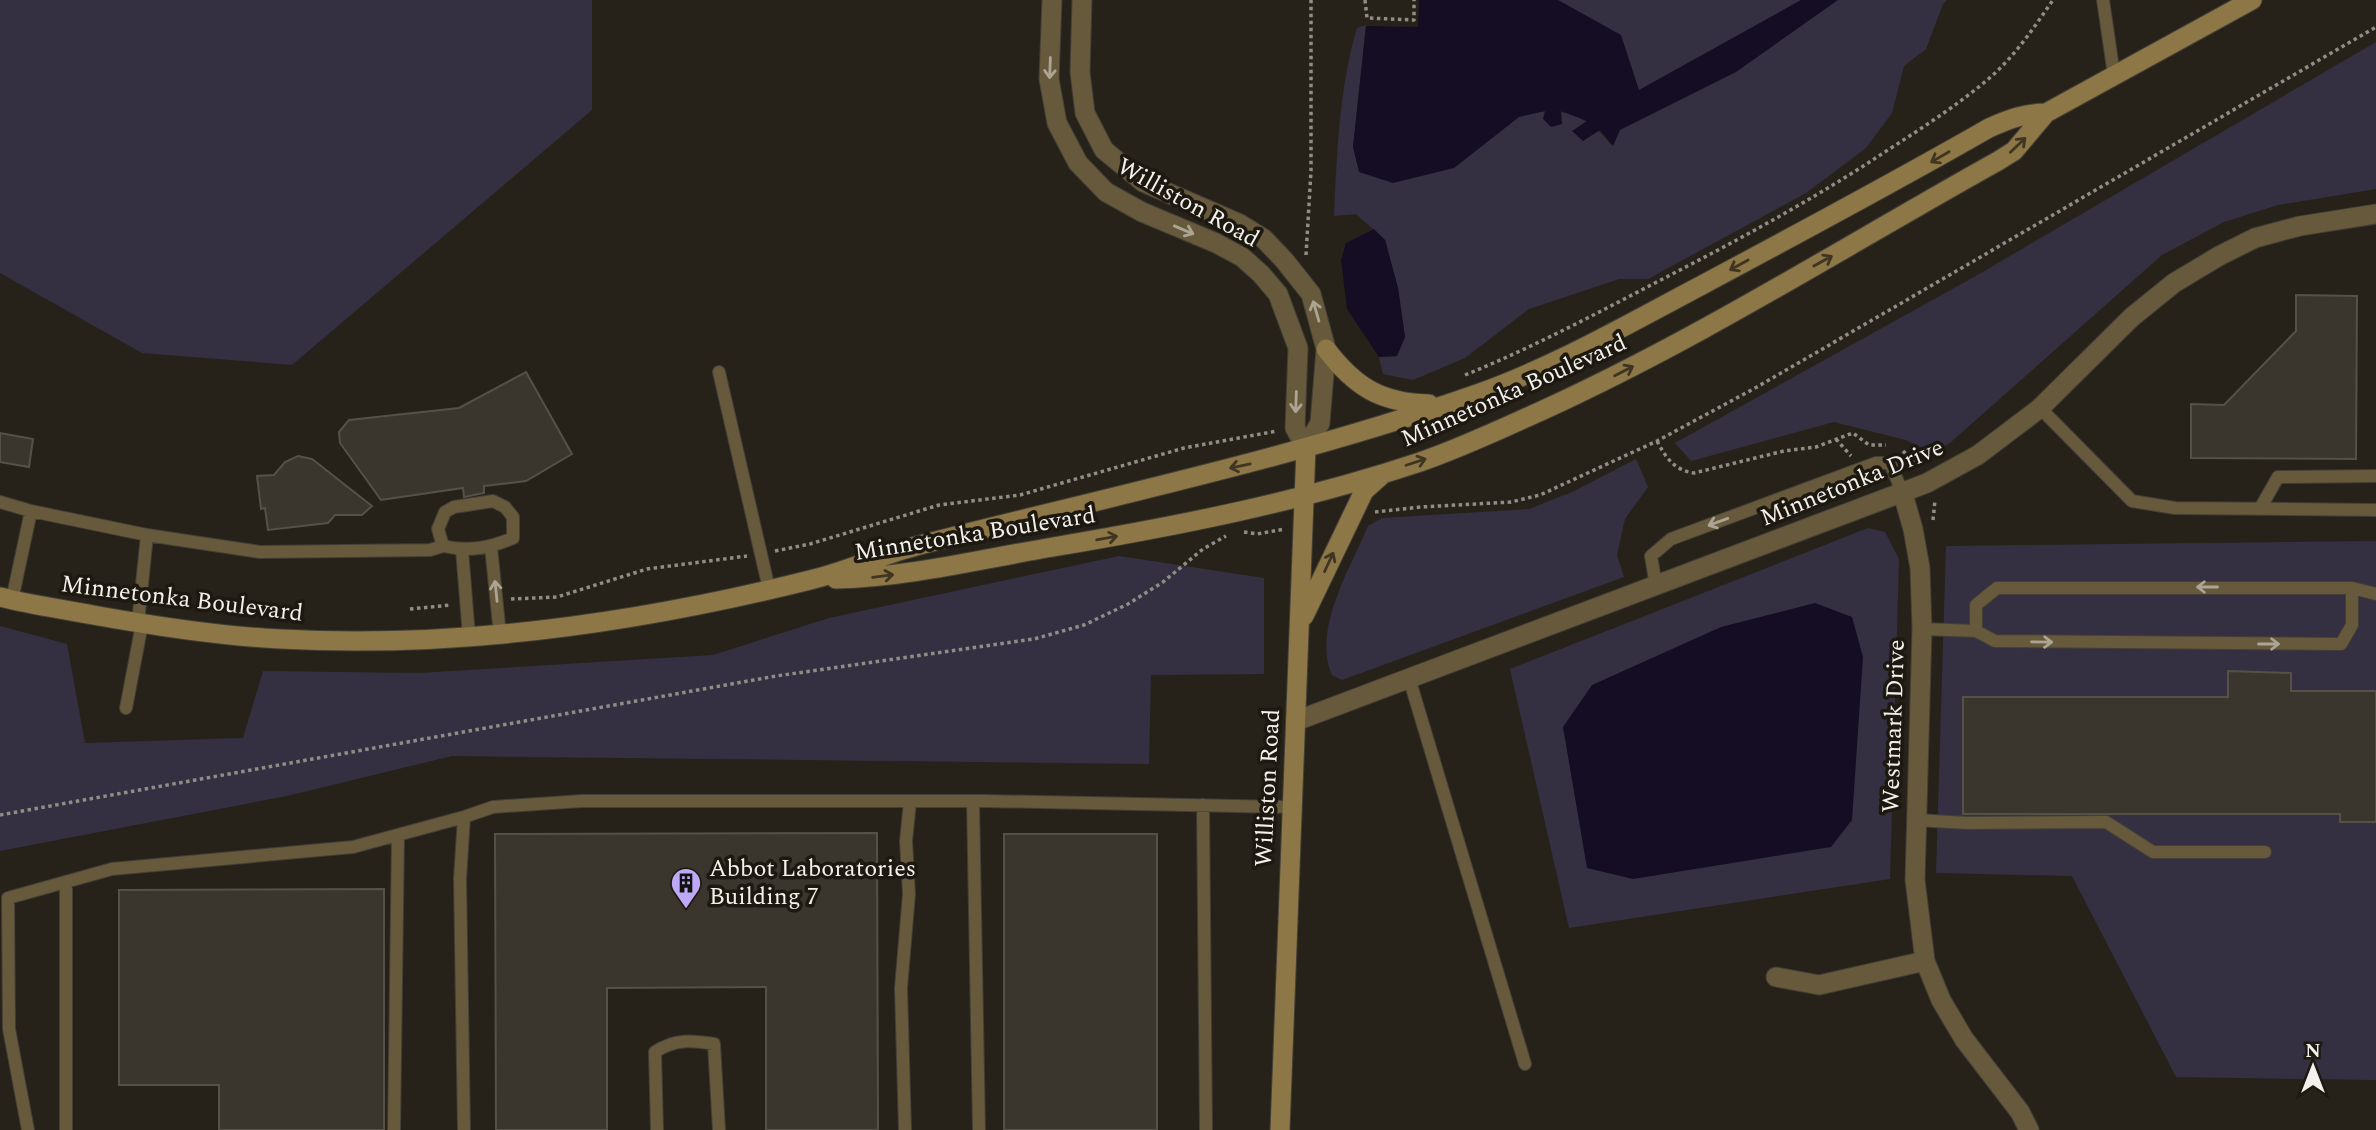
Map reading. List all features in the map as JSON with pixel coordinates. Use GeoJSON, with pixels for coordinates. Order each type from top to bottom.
{"type":"FeatureCollection","features":[{"type":"Feature","properties":{"kind":"main road","name":"Minnetonka Boulevard"},"geometry":{"type":"LineString","coordinates":[[815,579],[897,575],[1231,514],[1432,457],[1598,385],[1698,332],[1998,161],[2014,150],[2046,113],[2252,0]]}},
{"type":"Feature","properties":{"kind":"main road","name":"Minnetonka Boulevard"},"geometry":{"type":"LineString","coordinates":[[6,599],[140,623],[282,639],[401,641],[500,635],[640,617],[815,579],[916,546],[1260,462],[1480,393],[1552,362],[1642,317],[2000,123],[2028,113],[2046,113]]}},
{"type":"Feature","properties":{"kind":"main road"},"geometry":{"type":"LineString","coordinates":[[1326,349],[1341,368],[1363,387],[1383,397],[1408,404],[1444,404]]}},
{"type":"Feature","properties":{"kind":"main road","name":"Williston Road"},"geometry":{"type":"LineString","coordinates":[[1280,1130],[1306,448]]}},
{"type":"Feature","properties":{"kind":"main road"},"geometry":{"type":"LineString","coordinates":[[1300,623],[1364,491],[1385,472]]}},
{"type":"Feature","properties":{"kind":"street","name":"Williston Road"},"geometry":{"type":"LineString","coordinates":[[1052,0],[1049,79],[1057,123],[1078,163],[1107,192],[1142,212],[1242,257],[1278,293],[1298,348],[1295,428],[1306,448]]}},
{"type":"Feature","properties":{"kind":"street","name":"Williston Road"},"geometry":{"type":"LineString","coordinates":[[1082,0],[1080,72],[1085,113],[1104,149],[1143,182],[1240,224],[1265,239],[1311,293],[1326,349],[1320,423],[1306,448]]}},
{"type":"Feature","properties":{"kind":"street","name":"Minnetonka Drive"},"geometry":{"type":"LineString","coordinates":[[1296,721],[1902,494],[1931,491],[2040,408],[2132,317],[2175,283],[2219,256],[2266,235],[2300,226],[2376,215]]}},
{"type":"Feature","properties":{"kind":"street","name":"Westmark Drive"},"geometry":{"type":"LineString","coordinates":[[1902,494],[1913,529],[1920,568],[1922,629],[1915,880],[1925,961],[1941,1000],[1964,1039],[2020,1112],[2029,1130]]}},
{"type":"Feature","properties":{"kind":"street"},"geometry":{"type":"LineString","coordinates":[[1776,977],[1819,985],[1925,961]]}},
{"type":"Feature","properties":{"kind":"lane"},"geometry":{"type":"LineString","coordinates":[[2103,0],[2114,75]]}},
{"type":"Feature","properties":{"kind":"lane"},"geometry":{"type":"LineString","coordinates":[[719,372],[769,589]]}},
{"type":"Feature","properties":{"kind":"lane"},"geometry":{"type":"LineString","coordinates":[[2040,408],[2132,500],[2175,508],[2376,510]]}},
{"type":"Feature","properties":{"kind":"lane"},"geometry":{"type":"LineString","coordinates":[[1656,586],[1651,556],[1671,539],[1684,534],[1876,463],[1890,463],[1902,494]]}},
{"type":"Feature","properties":{"kind":"lane"},"geometry":{"type":"LineString","coordinates":[[2261,507],[2278,477],[2376,476]]}},
{"type":"Feature","properties":{"kind":"lane"},"geometry":{"type":"LineString","coordinates":[[0,502],[147,535],[260,552],[430,550],[443,546],[462,550],[491,547],[513,538],[513,517],[505,506],[493,501],[454,507],[445,512],[438,529],[443,546]]}},
{"type":"Feature","properties":{"kind":"lane"},"geometry":{"type":"LineString","coordinates":[[6,599],[31,511]]}},
{"type":"Feature","properties":{"kind":"lane"},"geometry":{"type":"LineString","coordinates":[[126,708],[140,623],[147,535]]}},
{"type":"Feature","properties":{"kind":"lane"},"geometry":{"type":"LineString","coordinates":[[491,547],[500,635]]}},
{"type":"Feature","properties":{"kind":"lane"},"geometry":{"type":"LineString","coordinates":[[462,550],[469,636]]}},
{"type":"Feature","properties":{"kind":"lane"},"geometry":{"type":"LineString","coordinates":[[1976,631],[1976,605],[1997,589],[2352,589],[2376,594]]}},
{"type":"Feature","properties":{"kind":"lane"},"geometry":{"type":"LineString","coordinates":[[1922,629],[1976,631],[1995,641],[2341,644],[2352,625],[2352,589]]}},
{"type":"Feature","properties":{"kind":"lane"},"geometry":{"type":"LineString","coordinates":[[1409,678],[1525,1064]]}},
{"type":"Feature","properties":{"kind":"lane"},"geometry":{"type":"LineString","coordinates":[[28,1130],[9,1029],[8,898],[112,869],[354,847],[493,807],[582,801],[973,801],[1291,807]]}},
{"type":"Feature","properties":{"kind":"lane"},"geometry":{"type":"LineString","coordinates":[[973,801],[979,1130]]}},
{"type":"Feature","properties":{"kind":"lane"},"geometry":{"type":"LineString","coordinates":[[905,1130],[901,988],[909,894],[906,841],[910,802]]}},
{"type":"Feature","properties":{"kind":"lane"},"geometry":{"type":"LineString","coordinates":[[1203,805],[1206,1130]]}},
{"type":"Feature","properties":{"kind":"lane"},"geometry":{"type":"LineString","coordinates":[[464,817],[460,878],[464,1130]]}},
{"type":"Feature","properties":{"kind":"lane"},"geometry":{"type":"LineString","coordinates":[[1916,820],[1967,823],[2106,822],[2153,852],[2265,852]]}},
{"type":"Feature","properties":{"kind":"lane"},"geometry":{"type":"LineString","coordinates":[[394,1130],[398,835]]}},
{"type":"Feature","properties":{"kind":"lane"},"geometry":{"type":"LineString","coordinates":[[66,882],[66,1130]]}},
{"type":"Feature","properties":{"kind":"lane"},"geometry":{"type":"LineString","coordinates":[[657,1130],[655,1052],[666,1044],[690,1040],[714,1044],[719,1130]]}},
{"type":"Feature","properties":{"kind":"path"},"geometry":{"type":"LineString","coordinates":[[1306,267],[1311,171],[1311,0]]}},
{"type":"Feature","properties":{"kind":"path"},"geometry":{"type":"LineString","coordinates":[[1365,0],[1367,19],[1414,20],[1414,0]]}},
{"type":"Feature","properties":{"kind":"path"},"geometry":{"type":"LineString","coordinates":[[1456,379],[1513,356],[1603,311],[1742,239],[1814,198],[1922,128],[1994,74],[2030,34],[2053,0]]}},
{"type":"Feature","properties":{"kind":"path"},"geometry":{"type":"LineString","coordinates":[[1365,513],[1511,502],[1590,474],[1757,387],[2376,27]]}},
{"type":"Feature","properties":{"kind":"path"},"geometry":{"type":"LineString","coordinates":[[496,600],[556,597],[647,569],[762,554],[810,544],[939,505],[1020,495],[1184,448],[1276,431]]}},
{"type":"Feature","properties":{"kind":"path"},"geometry":{"type":"LineString","coordinates":[[1657,441],[1674,466],[1684,472],[1694,473],[1784,451],[1816,447],[1853,433],[1869,445],[1892,446],[1904,451],[1919,466],[1931,491]]}},
{"type":"Feature","properties":{"kind":"path"},"geometry":{"type":"LineString","coordinates":[[0,815],[775,676],[1034,639],[1084,625],[1128,604],[1163,582],[1203,549],[1227,535],[1264,533]]}},
{"type":"Feature","properties":{"kind":"path"},"geometry":{"type":"LineString","coordinates":[[410,609],[466,604]]}},
{"type":"Feature","properties":{"kind":"shaded area"},"geometry":{"type":"Polygon","coordinates":[[[0,0],[592,0],[592,110],[292,365],[142,353],[0,273],[0,0]]]}},
{"type":"Feature","properties":{"kind":"shaded area"},"geometry":{"type":"Polygon","coordinates":[[[1419,0],[1558,0],[1621,35],[1639,90],[1801,0],[1838,0],[1736,72],[1620,130],[1613,146],[1600,130],[1583,141],[1572,131],[1587,121],[1561,111],[1562,124],[1551,127],[1543,119],[1545,111],[1519,117],[1454,168],[1393,183],[1359,172],[1353,147],[1366,26],[1418,27],[1419,0]]]}},
{"type":"Feature","properties":{"kind":"shaded area"},"geometry":{"type":"Polygon","coordinates":[[[1558,0],[1947,0],[1943,4],[1926,49],[1904,66],[1892,113],[1866,148],[1806,193],[1648,279],[1619,279],[1529,309],[1465,358],[1413,380],[1383,374],[1379,357],[1397,356],[1405,337],[1398,288],[1385,240],[1356,214],[1334,216],[1343,98],[1357,28],[1366,25],[1353,147],[1454,168],[1510,122],[1527,114],[1545,111],[1578,117],[1596,129],[1612,146],[1558,0]]]}},
{"type":"Feature","properties":{"kind":"shaded area"},"geometry":{"type":"Polygon","coordinates":[[[2376,42],[2376,189],[2278,205],[2224,222],[2162,255],[1950,443],[1932,453],[1906,440],[1834,422],[1691,461],[1675,443],[1974,277],[2376,42]]]}},
{"type":"Feature","properties":{"kind":"shaded area"},"geometry":{"type":"Polygon","coordinates":[[[1374,229],[1385,240],[1398,288],[1405,337],[1397,356],[1379,357],[1347,309],[1341,260],[1346,243],[1374,229]]]}},
{"type":"Feature","properties":{"kind":"shaded area"},"geometry":{"type":"Polygon","coordinates":[[[1636,459],[1648,487],[1625,519],[1617,555],[1624,577],[1342,680],[1332,675],[1327,657],[1330,619],[1343,580],[1368,526],[1382,518],[1529,509],[1572,492],[1636,459]]]}},
{"type":"Feature","properties":{"kind":"shaded area"},"geometry":{"type":"Polygon","coordinates":[[[1868,528],[1885,532],[1899,559],[1890,879],[1569,928],[1510,669],[1868,528]]]}},
{"type":"Feature","properties":{"kind":"shaded area"},"geometry":{"type":"Polygon","coordinates":[[[2376,541],[2376,1080],[2176,1077],[2072,876],[1936,873],[1946,546],[2376,541]]]}},
{"type":"Feature","properties":{"kind":"shaded area"},"geometry":{"type":"Polygon","coordinates":[[[1119,556],[1264,578],[1264,674],[1151,675],[1149,764],[452,756],[287,796],[0,851],[0,626],[67,644],[85,743],[243,738],[263,671],[419,673],[713,655],[829,618],[1119,556]]]}},
{"type":"Feature","properties":{"kind":"shaded area"},"geometry":{"type":"Polygon","coordinates":[[[1815,603],[1852,617],[1863,657],[1852,820],[1831,847],[1633,879],[1587,868],[1563,727],[1592,685],[1721,627],[1815,603]]]}},
{"type":"Feature","properties":{"kind":"building"},"geometry":{"type":"Polygon","coordinates":[[[2296,295],[2357,296],[2356,459],[2191,458],[2191,404],[2224,405],[2296,331],[2296,295]]]}},
{"type":"Feature","properties":{"kind":"building"},"geometry":{"type":"Polygon","coordinates":[[[526,372],[572,454],[526,481],[484,486],[484,493],[464,497],[463,488],[381,500],[340,443],[339,432],[349,420],[459,408],[526,372]]]}},
{"type":"Feature","properties":{"kind":"building"},"geometry":{"type":"Polygon","coordinates":[[[0,433],[33,439],[29,467],[0,462],[0,433]]]}},
{"type":"Feature","properties":{"kind":"building"},"geometry":{"type":"Polygon","coordinates":[[[298,456],[312,459],[372,506],[362,515],[335,515],[328,523],[268,530],[265,508],[261,509],[257,476],[274,475],[285,462],[298,456]]]}},
{"type":"Feature","properties":{"kind":"building"},"geometry":{"type":"Polygon","coordinates":[[[2228,671],[2291,673],[2291,691],[2376,691],[2376,822],[2340,822],[2340,814],[1963,814],[1963,697],[2228,697],[2228,671]]]}},
{"type":"Feature","properties":{"kind":"building","name":"Abbot Laboratories Building 7"},"geometry":{"type":"Polygon","coordinates":[[[877,833],[878,1130],[766,1130],[766,987],[607,988],[607,1130],[496,1130],[495,834],[877,833]]]}},
{"type":"Feature","properties":{"kind":"building"},"geometry":{"type":"Polygon","coordinates":[[[1004,834],[1157,834],[1157,1130],[1004,1130],[1004,834]]]}},
{"type":"Feature","properties":{"kind":"building"},"geometry":{"type":"Polygon","coordinates":[[[384,889],[384,1130],[219,1130],[219,1085],[119,1085],[119,890],[384,889]]]}},
{"type":"Feature","properties":{"kind":"place","name":"Abbot Laboratories Building 7"},"geometry":{"type":"Point","coordinates":[686,910]}}]}
